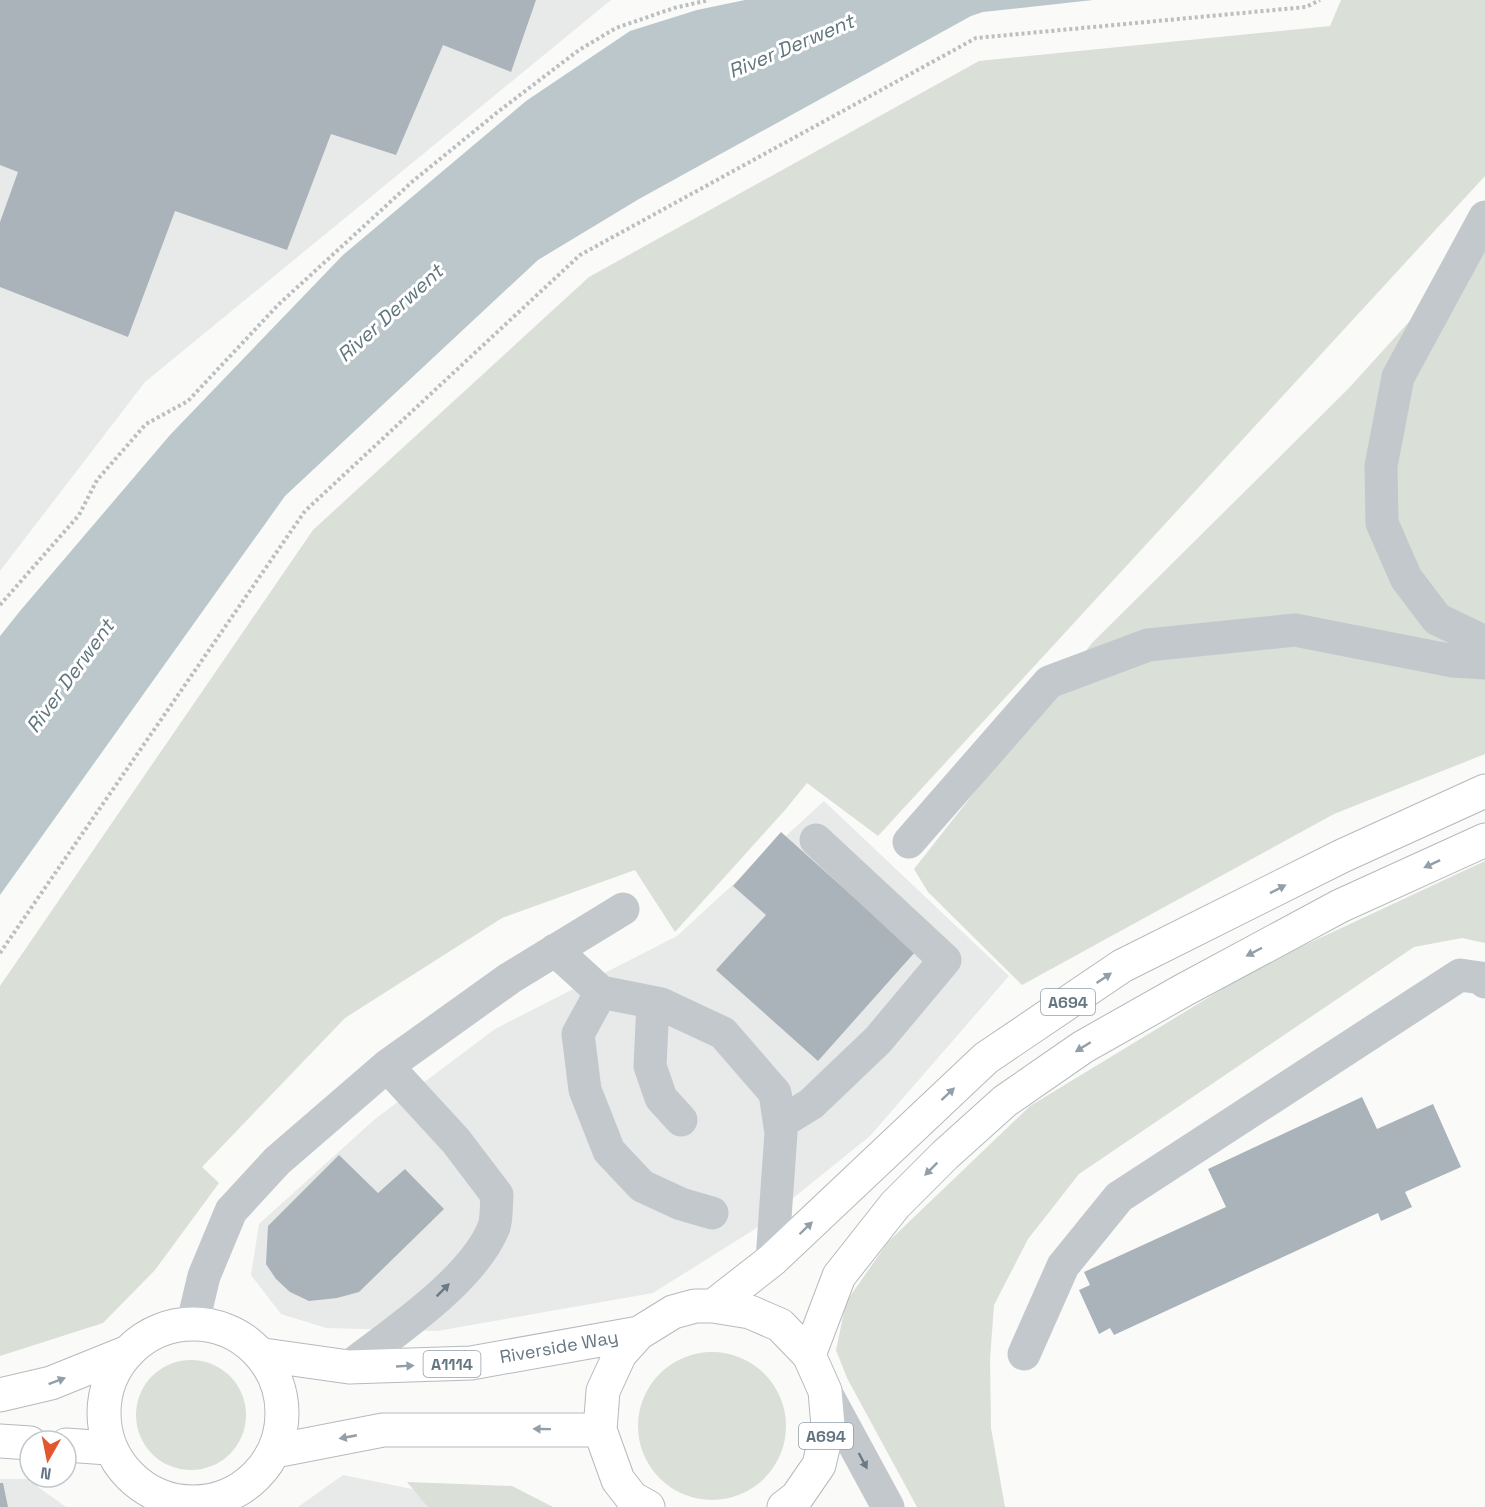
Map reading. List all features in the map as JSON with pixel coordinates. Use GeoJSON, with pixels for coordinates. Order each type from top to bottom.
{"type":"FeatureCollection","features":[{"type":"Feature","properties":{"kind":"main road","name":"A694"},"geometry":{"type":"LineString","coordinates":[[713,1306],[772,1260],[986,1058],[1122,966],[1341,856],[1485,791]]}},
{"type":"Feature","properties":{"kind":"main road","name":"A694"},"geometry":{"type":"LineString","coordinates":[[809,1355],[839,1276],[895,1205],[945,1155],[1005,1101],[1083,1047],[1182,991],[1340,906],[1485,840]]}},
{"type":"Feature","properties":{"kind":"main road","name":"A694"},"geometry":{"type":"LineString","coordinates":[[637,1504],[618,1480],[600,1430],[603,1391],[620,1354],[639,1333],[673,1312],[695,1306],[713,1306],[750,1312],[780,1325],[809,1355],[825,1391],[828,1426],[819,1465],[797,1497],[784,1507]]}},
{"type":"Feature","properties":{"kind":"main road"},"geometry":{"type":"LineString","coordinates":[[0,1395],[51,1383],[128,1352],[154,1333],[181,1323],[193,1322]]}},
{"type":"Feature","properties":{"kind":"main road","name":"A1114"},"geometry":{"type":"LineString","coordinates":[[108,1448],[137,1485],[155,1495],[181,1504],[203,1502],[228,1495],[257,1476],[275,1451],[284,1420],[278,1385],[264,1355],[238,1335],[193,1322]]}},
{"type":"Feature","properties":{"kind":"main road","name":"Riverside Way"},"geometry":{"type":"LineString","coordinates":[[264,1355],[349,1367],[471,1363],[639,1333]]}},
{"type":"Feature","properties":{"kind":"main road"},"geometry":{"type":"LineString","coordinates":[[78,1446],[108,1448],[104,1416],[109,1381],[128,1352]]}},
{"type":"Feature","properties":{"kind":"main road"},"geometry":{"type":"LineString","coordinates":[[275,1451],[383,1430],[494,1428],[600,1430]]}},
{"type":"Feature","properties":{"kind":"main road"},"geometry":{"type":"LineString","coordinates":[[0,1442],[18,1443]]}},
{"type":"Feature","properties":{"kind":"lane"},"geometry":{"type":"LineString","coordinates":[[1485,218],[1398,377],[1381,466],[1382,523],[1406,578],[1437,619],[1485,642]]}},
{"type":"Feature","properties":{"kind":"lane"},"geometry":{"type":"LineString","coordinates":[[909,842],[1049,682],[1148,645],[1295,630],[1453,661],[1485,663]]}},
{"type":"Feature","properties":{"kind":"lane"},"geometry":{"type":"LineString","coordinates":[[781,1128],[811,1104],[878,1040],[945,960],[816,840]]}},
{"type":"Feature","properties":{"kind":"lane"},"geometry":{"type":"LineString","coordinates":[[193,1322],[204,1276],[231,1211],[277,1161],[387,1066],[510,978],[623,909]]}},
{"type":"Feature","properties":{"kind":"lane"},"geometry":{"type":"LineString","coordinates":[[555,950],[601,992],[661,1004],[723,1033],[775,1094],[781,1128],[772,1260]]}},
{"type":"Feature","properties":{"kind":"lane"},"geometry":{"type":"LineString","coordinates":[[1024,1354],[1063,1266],[1119,1197],[1460,975],[1481,978],[1485,982]]}},
{"type":"Feature","properties":{"kind":"lane"},"geometry":{"type":"LineString","coordinates":[[601,992],[578,1034],[585,1090],[609,1151],[642,1186],[681,1204],[712,1213]]}},
{"type":"Feature","properties":{"kind":"lane"},"geometry":{"type":"LineString","coordinates":[[653,1003],[650,1066],[661,1098],[681,1120]]}},
{"type":"Feature","properties":{"kind":"lane"},"geometry":{"type":"LineString","coordinates":[[349,1367],[424,1310],[480,1255],[495,1225],[497,1195],[456,1141],[387,1066]]}},
{"type":"Feature","properties":{"kind":"lane"},"geometry":{"type":"LineString","coordinates":[[825,1391],[888,1507]]}},
{"type":"Feature","properties":{"kind":"path"},"geometry":{"type":"LineString","coordinates":[[0,605],[79,515],[97,480],[146,424],[188,401],[278,305],[413,181],[579,50],[616,28],[674,8],[709,0]]}},
{"type":"Feature","properties":{"kind":"path"},"geometry":{"type":"LineString","coordinates":[[0,953],[304,511],[580,255],[976,38],[1306,7],[1320,0]]}},
{"type":"Feature","properties":{"kind":"shaded area"},"geometry":{"type":"Polygon","coordinates":[[[0,0],[611,0],[145,382],[0,571],[0,0]]]}},
{"type":"Feature","properties":{"kind":"shaded area"},"geometry":{"type":"Polygon","coordinates":[[[1341,0],[1485,0],[1485,176],[878,836],[807,783],[675,932],[635,870],[502,918],[345,1018],[202,1167],[219,1183],[155,1270],[103,1323],[0,1356],[0,986],[313,530],[589,277],[979,61],[1330,26],[1341,0]]]}},
{"type":"Feature","properties":{"kind":"shaded area"},"geometry":{"type":"Polygon","coordinates":[[[1485,238],[1485,754],[1334,814],[1022,985],[928,892],[914,869],[1092,643],[1349,388],[1485,238]]]}},
{"type":"Feature","properties":{"kind":"shaded area"},"geometry":{"type":"Polygon","coordinates":[[[824,801],[1009,976],[870,1136],[755,1229],[653,1293],[437,1331],[326,1328],[281,1314],[251,1275],[259,1224],[375,1119],[495,1029],[677,936],[824,801]]]}},
{"type":"Feature","properties":{"kind":"shaded area"},"geometry":{"type":"Polygon","coordinates":[[[1485,861],[1485,943],[1462,938],[1414,947],[1079,1174],[1028,1239],[994,1305],[990,1359],[991,1428],[1005,1507],[917,1507],[847,1378],[836,1350],[846,1302],[888,1242],[1030,1106],[1262,965],[1485,861]]]}},
{"type":"Feature","properties":{"kind":"shaded area"},"geometry":{"type":"Polygon","coordinates":[[[712,1352],[740,1358],[764,1374],[780,1398],[786,1426],[780,1454],[764,1478],[740,1494],[712,1500],[684,1494],[660,1478],[644,1454],[638,1426],[644,1398],[660,1374],[684,1358],[712,1352]]]}},
{"type":"Feature","properties":{"kind":"shaded area"},"geometry":{"type":"Polygon","coordinates":[[[191,1360],[212,1364],[230,1376],[242,1394],[246,1415],[242,1436],[230,1454],[212,1466],[191,1470],[170,1466],[152,1454],[140,1436],[136,1415],[140,1394],[152,1376],[170,1364],[191,1360]]]}},
{"type":"Feature","properties":{"kind":"shaded area"},"geometry":{"type":"Polygon","coordinates":[[[343,1475],[501,1507],[298,1507],[343,1475]]]}},
{"type":"Feature","properties":{"kind":"shaded area"},"geometry":{"type":"Polygon","coordinates":[[[0,1479],[18,1479],[18,1489],[41,1489],[66,1507],[0,1507],[0,1479]]]}},
{"type":"Feature","properties":{"kind":"shaded area"},"geometry":{"type":"Polygon","coordinates":[[[407,1482],[512,1486],[553,1507],[428,1507],[407,1482]]]}},
{"type":"Feature","properties":{"kind":"water","name":"River Derwent"},"geometry":{"type":"Polygon","coordinates":[[[745,0],[1093,0],[983,12],[971,16],[639,199],[538,260],[285,496],[0,895],[0,636],[20,611],[170,435],[343,255],[526,101],[630,31],[697,10],[745,0]]]}},
{"type":"Feature","properties":{"kind":"building"},"geometry":{"type":"Polygon","coordinates":[[[0,0],[536,0],[511,72],[443,45],[396,155],[331,134],[287,250],[175,211],[128,337],[0,287],[0,222],[18,172],[0,165],[0,0]]]}},
{"type":"Feature","properties":{"kind":"building"},"geometry":{"type":"Polygon","coordinates":[[[781,832],[915,952],[818,1061],[716,970],[766,915],[733,886],[781,832]]]}},
{"type":"Feature","properties":{"kind":"building"},"geometry":{"type":"Polygon","coordinates":[[[1362,1097],[1377,1129],[1433,1104],[1461,1167],[1405,1192],[1412,1207],[1381,1221],[1378,1213],[1114,1335],[1110,1328],[1099,1334],[1079,1290],[1090,1285],[1084,1272],[1226,1207],[1208,1169],[1362,1097]]]}},
{"type":"Feature","properties":{"kind":"building"},"geometry":{"type":"Polygon","coordinates":[[[339,1155],[378,1193],[405,1169],[444,1209],[359,1292],[337,1298],[309,1301],[290,1292],[276,1279],[266,1264],[268,1226],[339,1155]]]}},
{"type":"Feature","properties":{"kind":"building"},"geometry":{"type":"Polygon","coordinates":[[[0,1483],[3,1483],[8,1507],[0,1507],[0,1483]]]}}]}
